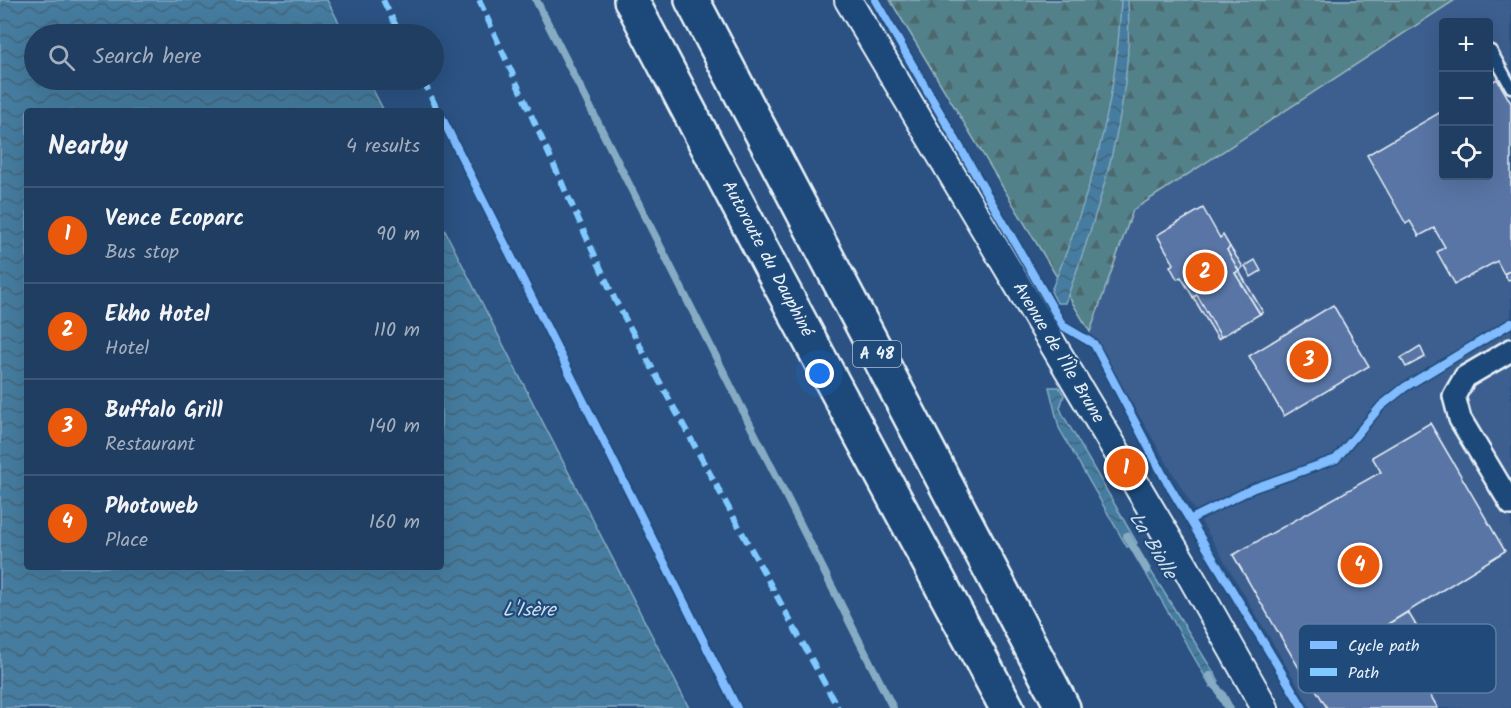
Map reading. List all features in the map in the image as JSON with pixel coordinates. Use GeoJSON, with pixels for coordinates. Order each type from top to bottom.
{"type":"FeatureCollection","features":[{"type":"Feature","properties":{"kind":"highway","name":"Autoroute du Dauphiné"},"geometry":{"type":"LineString","coordinates":[[631,0],[777,279],[1007,708]]}},
{"type":"Feature","properties":{"kind":"highway","name":"A 48"},"geometry":{"type":"LineString","coordinates":[[692,0],[1063,708]]}},
{"type":"Feature","properties":{"kind":"street","name":"Avenue de l'Île Brune"},"geometry":{"type":"LineString","coordinates":[[848,0],[1180,558],[1265,708]]}},
{"type":"Feature","properties":{"kind":"street"},"geometry":{"type":"LineString","coordinates":[[1511,350],[1465,377],[1454,396],[1460,419],[1511,504]]}},
{"type":"Feature","properties":{"kind":"lane"},"geometry":{"type":"LineString","coordinates":[[1493,55],[1511,87]]}},
{"type":"Feature","properties":{"kind":"shaded area"},"geometry":{"type":"Polygon","coordinates":[[[1455,0],[1511,0],[1511,708],[1311,708],[1302,693],[1496,693],[1496,624],[1298,624],[1298,686],[1090,332],[1133,210],[1455,0]]]}},
{"type":"Feature","properties":{"kind":"green space"},"geometry":{"type":"Polygon","coordinates":[[[890,0],[1455,0],[1133,210],[1090,332],[890,0]]]}},
{"type":"Feature","properties":{"kind":"water","name":"L'Isère"},"geometry":{"type":"Polygon","coordinates":[[[0,0],[327,0],[340,24],[24,24],[24,90],[373,90],[382,108],[24,108],[24,570],[444,570],[444,229],[689,708],[0,708],[0,0]]]}},
{"type":"Feature","properties":{"kind":"water"},"geometry":{"type":"Polygon","coordinates":[[[1121,0],[1128,0],[1126,77],[1112,154],[1102,193],[1065,303],[1057,303],[1051,291],[1078,220],[1107,113],[1114,76],[1121,0]]]}},
{"type":"Feature","properties":{"kind":"water"},"geometry":{"type":"Polygon","coordinates":[[[1049,387],[1059,387],[1064,395],[1060,408],[1063,415],[1137,543],[1127,547],[1059,428],[1049,387]]]}},
{"type":"Feature","properties":{"kind":"water"},"geometry":{"type":"Polygon","coordinates":[[[1144,560],[1219,681],[1211,687],[1140,563],[1144,560]]]}},
{"type":"Feature","properties":{"kind":"water"},"geometry":{"type":"Polygon","coordinates":[[[1224,691],[1233,708],[1224,708],[1218,697],[1224,691]]]}},
{"type":"Feature","properties":{"kind":"building"},"geometry":{"type":"Polygon","coordinates":[[[1497,79],[1511,103],[1511,270],[1504,274],[1497,261],[1455,284],[1437,252],[1445,247],[1434,228],[1419,236],[1410,221],[1406,224],[1367,155],[1439,113],[1439,180],[1493,180],[1493,81],[1497,79]]]}},
{"type":"Feature","properties":{"kind":"building"},"geometry":{"type":"Polygon","coordinates":[[[1203,208],[1220,238],[1223,235],[1230,247],[1227,250],[1239,271],[1235,273],[1260,314],[1221,337],[1197,295],[1193,297],[1181,277],[1177,279],[1170,266],[1174,264],[1157,235],[1203,208]]]}},
{"type":"Feature","properties":{"kind":"building"},"geometry":{"type":"Polygon","coordinates":[[[1230,247],[1243,267],[1239,271],[1227,250],[1230,247]]]}},
{"type":"Feature","properties":{"kind":"building"},"geometry":{"type":"Polygon","coordinates":[[[1255,260],[1261,271],[1251,277],[1245,266],[1255,260]]]}},
{"type":"Feature","properties":{"kind":"building"},"geometry":{"type":"Polygon","coordinates":[[[1511,270],[1511,279],[1508,280],[1504,274],[1511,270]]]}},
{"type":"Feature","properties":{"kind":"building"},"geometry":{"type":"Polygon","coordinates":[[[1239,271],[1263,312],[1260,314],[1235,273],[1239,271]]]}},
{"type":"Feature","properties":{"kind":"building"},"geometry":{"type":"Polygon","coordinates":[[[1197,295],[1221,337],[1218,339],[1193,297],[1197,295]]]}},
{"type":"Feature","properties":{"kind":"building"},"geometry":{"type":"Polygon","coordinates":[[[1333,305],[1369,366],[1284,416],[1249,356],[1333,305]]]}},
{"type":"Feature","properties":{"kind":"building"},"geometry":{"type":"Polygon","coordinates":[[[1420,346],[1425,357],[1406,367],[1401,358],[1420,346]]]}},
{"type":"Feature","properties":{"kind":"building"},"geometry":{"type":"Polygon","coordinates":[[[1430,423],[1505,551],[1388,624],[1298,624],[1298,666],[1233,555],[1381,472],[1372,457],[1430,423]]]}},
{"type":"Feature","properties":{"kind":"building"},"geometry":{"type":"Polygon","coordinates":[[[1408,612],[1415,624],[1388,624],[1408,612]]]}},
{"type":"Feature","properties":{"kind":"building"},"geometry":{"type":"Polygon","coordinates":[[[1318,693],[1429,693],[1438,708],[1327,708],[1318,693]]]}},
{"type":"Feature","properties":{"kind":"waterway"},"geometry":{"type":"LineString","coordinates":[[536,0],[893,708]]}},
{"type":"Feature","properties":{"kind":"waterway","name":"La Biolle"},"geometry":{"type":"LineString","coordinates":[[1127,536],[1147,570]]}},
{"type":"Feature","properties":{"kind":"waterway","name":"La Biolle"},"geometry":{"type":"LineString","coordinates":[[1210,676],[1229,708]]}},
{"type":"Feature","properties":{"kind":"marked path"},"geometry":{"type":"LineString","coordinates":[[383,0],[395,24]]}},
{"type":"Feature","properties":{"kind":"marked path"},"geometry":{"type":"LineString","coordinates":[[479,0],[615,300],[838,708]]}},
{"type":"Feature","properties":{"kind":"marked path"},"geometry":{"type":"LineString","coordinates":[[428,90],[437,108]]}},
{"type":"Feature","properties":{"kind":"cycle path"},"geometry":{"type":"LineString","coordinates":[[875,0],[1063,326],[1094,344],[1164,477],[1303,708]]}},
{"type":"Feature","properties":{"kind":"cycle path"},"geometry":{"type":"LineString","coordinates":[[444,122],[737,708]]}},
{"type":"Feature","properties":{"kind":"cycle path"},"geometry":{"type":"LineString","coordinates":[[1191,519],[1254,488],[1336,459],[1381,406],[1405,387],[1511,323]]}},
{"type":"Feature","properties":{"kind":"place","name":"Ekho Hotel"},"geometry":{"type":"Point","coordinates":[1205,272]}},
{"type":"Feature","properties":{"kind":"place","name":"Buffalo Grill"},"geometry":{"type":"Point","coordinates":[1309,360]}},
{"type":"Feature","properties":{"kind":"place","name":"Vence Ecoparc"},"geometry":{"type":"Point","coordinates":[1126,468]}},
{"type":"Feature","properties":{"kind":"place","name":"Photoweb"},"geometry":{"type":"Point","coordinates":[1360,565]}}]}
